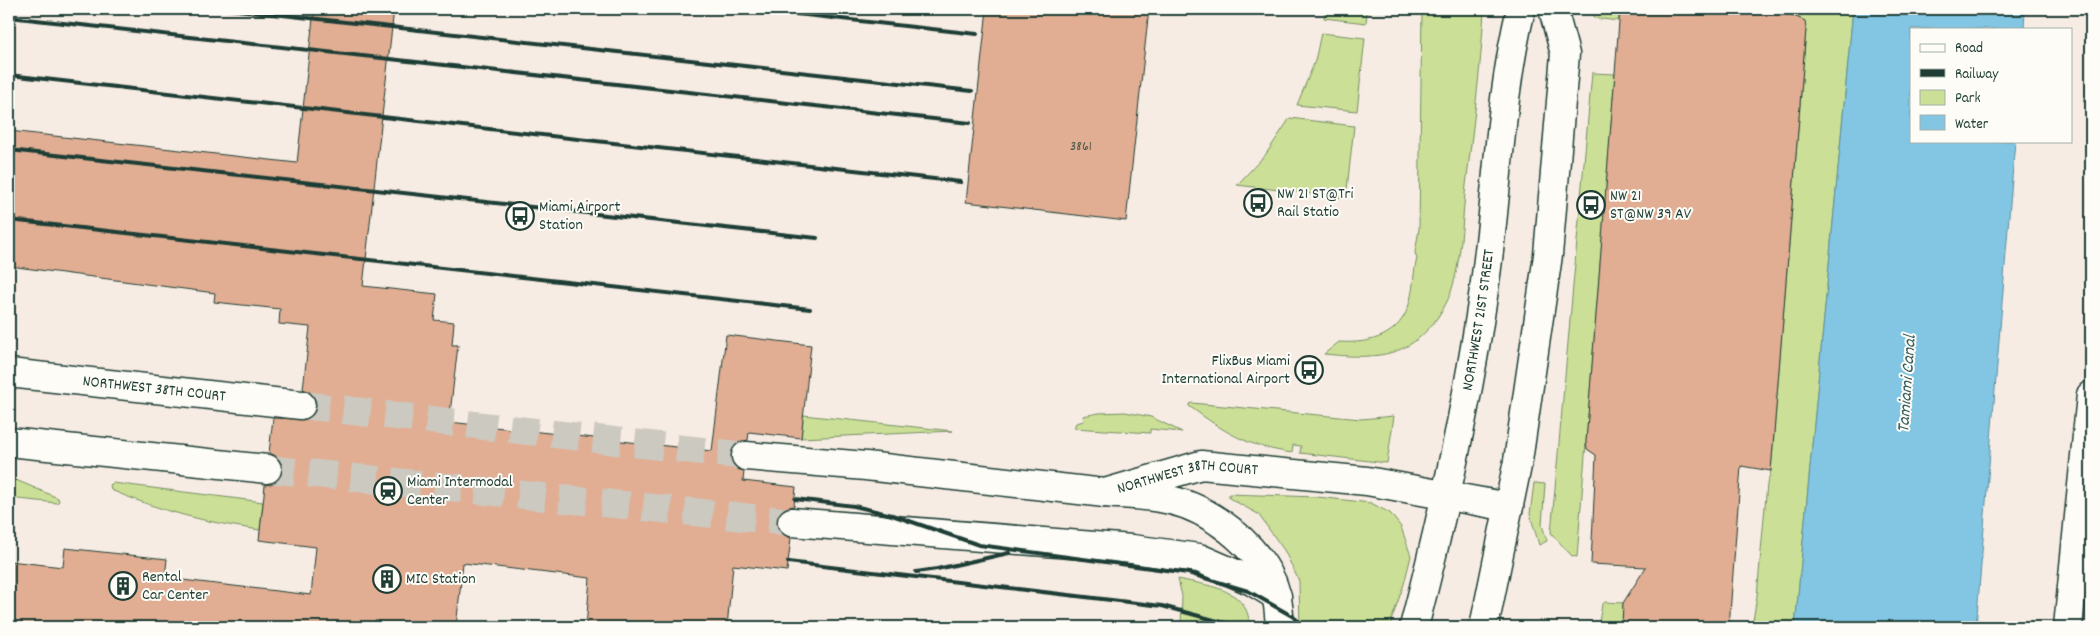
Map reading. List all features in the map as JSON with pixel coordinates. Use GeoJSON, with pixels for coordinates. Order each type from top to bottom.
{"type":"FeatureCollection","features":[{"type":"Feature","properties":{"kind":"main road","name":"NORTHWEST 21ST STREET"},"geometry":{"type":"LineString","coordinates":[[1414,627],[1475,354],[1494,218],[1512,48],[1521,9]]}},
{"type":"Feature","properties":{"kind":"main road"},"geometry":{"type":"LineString","coordinates":[[1484,627],[1509,507],[1530,387],[1548,255],[1565,54],[1553,9]]}},
{"type":"Feature","properties":{"kind":"main road","name":"NORTHWEST 38TH COURT"},"geometry":{"type":"LineString","coordinates":[[9,373],[301,405]]}},
{"type":"Feature","properties":{"kind":"main road"},"geometry":{"type":"LineString","coordinates":[[2068,627],[2091,394]]}},
{"type":"Feature","properties":{"kind":"main road"},"geometry":{"type":"LineString","coordinates":[[9,442],[267,469]]}},
{"type":"Feature","properties":{"kind":"main road","name":"NORTHWEST 38TH COURT"},"geometry":{"type":"LineString","coordinates":[[746,456],[866,466],[1105,492],[1201,465],[1367,481],[1509,507]]}},
{"type":"Feature","properties":{"kind":"main road"},"geometry":{"type":"LineString","coordinates":[[1105,492],[1170,500],[1194,509],[1221,524],[1252,552],[1264,567],[1277,596],[1280,627]]}},
{"type":"Feature","properties":{"kind":"main road"},"geometry":{"type":"LineString","coordinates":[[792,522],[1132,549],[1199,558],[1252,581],[1277,596]]}},
{"type":"Feature","properties":{"kind":"green space"},"geometry":{"type":"Polygon","coordinates":[[[1325,9],[1367,9],[1366,23],[1324,18],[1325,9]]]}},
{"type":"Feature","properties":{"kind":"green space"},"geometry":{"type":"Polygon","coordinates":[[[1422,9],[1484,9],[1479,79],[1461,243],[1451,292],[1438,317],[1429,328],[1419,338],[1397,351],[1374,356],[1324,354],[1339,342],[1373,339],[1392,330],[1406,313],[1410,301],[1417,258],[1415,253],[1419,229],[1422,9]]]}},
{"type":"Feature","properties":{"kind":"green space"},"geometry":{"type":"Polygon","coordinates":[[[1595,9],[1621,9],[1618,21],[1594,18],[1595,9]]]}},
{"type":"Feature","properties":{"kind":"green space"},"geometry":{"type":"Polygon","coordinates":[[[1716,9],[1853,9],[1795,627],[1752,627],[1757,596],[1767,484],[1771,471],[1806,29],[1803,20],[1792,15],[1716,9]]]}},
{"type":"Feature","properties":{"kind":"green space"},"geometry":{"type":"Polygon","coordinates":[[[1321,33],[1365,38],[1357,111],[1297,105],[1315,61],[1321,33]]]}},
{"type":"Feature","properties":{"kind":"green space"},"geometry":{"type":"Polygon","coordinates":[[[1592,73],[1615,74],[1577,557],[1572,556],[1551,533],[1592,73]]]}},
{"type":"Feature","properties":{"kind":"green space"},"geometry":{"type":"Polygon","coordinates":[[[1290,118],[1354,126],[1346,198],[1237,185],[1266,154],[1290,118]]]}},
{"type":"Feature","properties":{"kind":"green space"},"geometry":{"type":"Polygon","coordinates":[[[1192,403],[1361,419],[1394,416],[1387,463],[1300,453],[1301,446],[1293,445],[1292,453],[1249,442],[1214,424],[1189,406],[1192,403]]]}},
{"type":"Feature","properties":{"kind":"green space"},"geometry":{"type":"Polygon","coordinates":[[[1125,412],[1151,417],[1182,432],[1150,429],[1150,433],[1074,428],[1076,423],[1084,421],[1083,416],[1125,412]]]}},
{"type":"Feature","properties":{"kind":"green space"},"geometry":{"type":"Polygon","coordinates":[[[803,415],[953,431],[801,438],[803,415]]]}},
{"type":"Feature","properties":{"kind":"green space"},"geometry":{"type":"Polygon","coordinates":[[[9,477],[58,498],[59,501],[57,503],[9,498],[9,477]]]}},
{"type":"Feature","properties":{"kind":"green space"},"geometry":{"type":"Polygon","coordinates":[[[113,483],[263,502],[260,530],[203,520],[166,510],[111,490],[110,485],[113,483]]]}},
{"type":"Feature","properties":{"kind":"green space"},"geometry":{"type":"Polygon","coordinates":[[[1534,483],[1545,484],[1542,525],[1547,541],[1539,545],[1530,514],[1534,483]]]}},
{"type":"Feature","properties":{"kind":"green space"},"geometry":{"type":"Polygon","coordinates":[[[1229,494],[1317,497],[1371,503],[1390,513],[1401,527],[1411,556],[1404,584],[1389,627],[1300,627],[1299,581],[1284,550],[1258,514],[1229,498],[1229,494]]]}},
{"type":"Feature","properties":{"kind":"green space"},"geometry":{"type":"Polygon","coordinates":[[[1178,579],[1214,587],[1230,594],[1245,607],[1251,627],[1181,627],[1182,596],[1178,579]]]}},
{"type":"Feature","properties":{"kind":"green space"},"geometry":{"type":"Polygon","coordinates":[[[1605,602],[1623,603],[1622,627],[1598,627],[1602,605],[1605,602]]]}},
{"type":"Feature","properties":{"kind":"water","name":"Tamiami Canal"},"geometry":{"type":"Polygon","coordinates":[[[1853,9],[2025,9],[2024,28],[1910,28],[1910,142],[2015,142],[1976,627],[1795,627],[1853,9]]]}},
{"type":"Feature","properties":{"kind":"building"},"geometry":{"type":"Polygon","coordinates":[[[314,9],[394,9],[363,286],[437,294],[434,320],[454,322],[452,345],[458,345],[449,422],[712,451],[726,335],[811,345],[801,438],[749,432],[748,440],[739,442],[733,447],[731,454],[732,463],[737,469],[744,471],[743,481],[796,487],[794,506],[785,508],[779,513],[777,520],[778,529],[784,535],[791,538],[787,571],[733,565],[727,627],[586,627],[590,578],[463,563],[456,627],[9,627],[9,561],[63,567],[65,548],[167,559],[165,578],[311,595],[316,547],[259,540],[265,485],[274,483],[279,479],[282,471],[281,462],[276,456],[269,453],[273,418],[307,419],[313,415],[316,407],[315,398],[310,392],[303,389],[310,327],[279,324],[280,309],[214,302],[215,293],[9,266],[9,131],[297,163],[314,9]]]}},
{"type":"Feature","properties":{"kind":"building"},"geometry":{"type":"Polygon","coordinates":[[[987,9],[1149,9],[1126,221],[966,202],[987,9]]]}},
{"type":"Feature","properties":{"kind":"building"},"geometry":{"type":"Polygon","coordinates":[[[1620,9],[1716,9],[1792,15],[1805,21],[1806,29],[1771,471],[1741,466],[1729,627],[1622,627],[1623,603],[1646,567],[1591,564],[1596,455],[1587,449],[1586,442],[1620,9]]]}},
{"type":"Feature","properties":{"kind":"tunnel"},"geometry":{"type":"LineString","coordinates":[[301,405],[746,456]]}},
{"type":"Feature","properties":{"kind":"tunnel"},"geometry":{"type":"LineString","coordinates":[[267,469],[792,522]]}},
{"type":"Feature","properties":{"kind":"railway"},"geometry":{"type":"LineString","coordinates":[[228,9],[972,91]]}},
{"type":"Feature","properties":{"kind":"railway"},"geometry":{"type":"LineString","coordinates":[[752,9],[977,34]]}},
{"type":"Feature","properties":{"kind":"railway"},"geometry":{"type":"LineString","coordinates":[[9,17],[970,123]]}},
{"type":"Feature","properties":{"kind":"railway"},"geometry":{"type":"LineString","coordinates":[[9,75],[961,182]]}},
{"type":"Feature","properties":{"kind":"railway"},"geometry":{"type":"LineString","coordinates":[[9,150],[817,238]]}},
{"type":"Feature","properties":{"kind":"railway"},"geometry":{"type":"LineString","coordinates":[[9,220],[810,309]]}},
{"type":"Feature","properties":{"kind":"railway"},"geometry":{"type":"LineString","coordinates":[[795,499],[854,506],[892,515],[979,545],[1188,573],[1248,591],[1292,616],[1306,627]]}},
{"type":"Feature","properties":{"kind":"railway"},"geometry":{"type":"LineString","coordinates":[[916,572],[1009,553]]}},
{"type":"Feature","properties":{"kind":"railway"},"geometry":{"type":"LineString","coordinates":[[788,562],[1162,606],[1240,627]]}},
{"type":"Feature","properties":{"kind":"place","name":"NW 21 ST@Tri Rail Statio"},"geometry":{"type":"Point","coordinates":[1258,203]}},
{"type":"Feature","properties":{"kind":"place","name":"NW 21 ST@NW 39 AV"},"geometry":{"type":"Point","coordinates":[1591,205]}},
{"type":"Feature","properties":{"kind":"place","name":"Miami Airport Station"},"geometry":{"type":"Point","coordinates":[520,216]}},
{"type":"Feature","properties":{"kind":"place","name":"FlixBus Miami International Airport"},"geometry":{"type":"Point","coordinates":[1309,370]}},
{"type":"Feature","properties":{"kind":"place","name":"Miami Intermodal Center"},"geometry":{"type":"Point","coordinates":[388,491]}},
{"type":"Feature","properties":{"kind":"place","name":"MIC Station"},"geometry":{"type":"Point","coordinates":[387,579]}},
{"type":"Feature","properties":{"kind":"place","name":"Rental Car Center"},"geometry":{"type":"Point","coordinates":[123,586]}}]}
